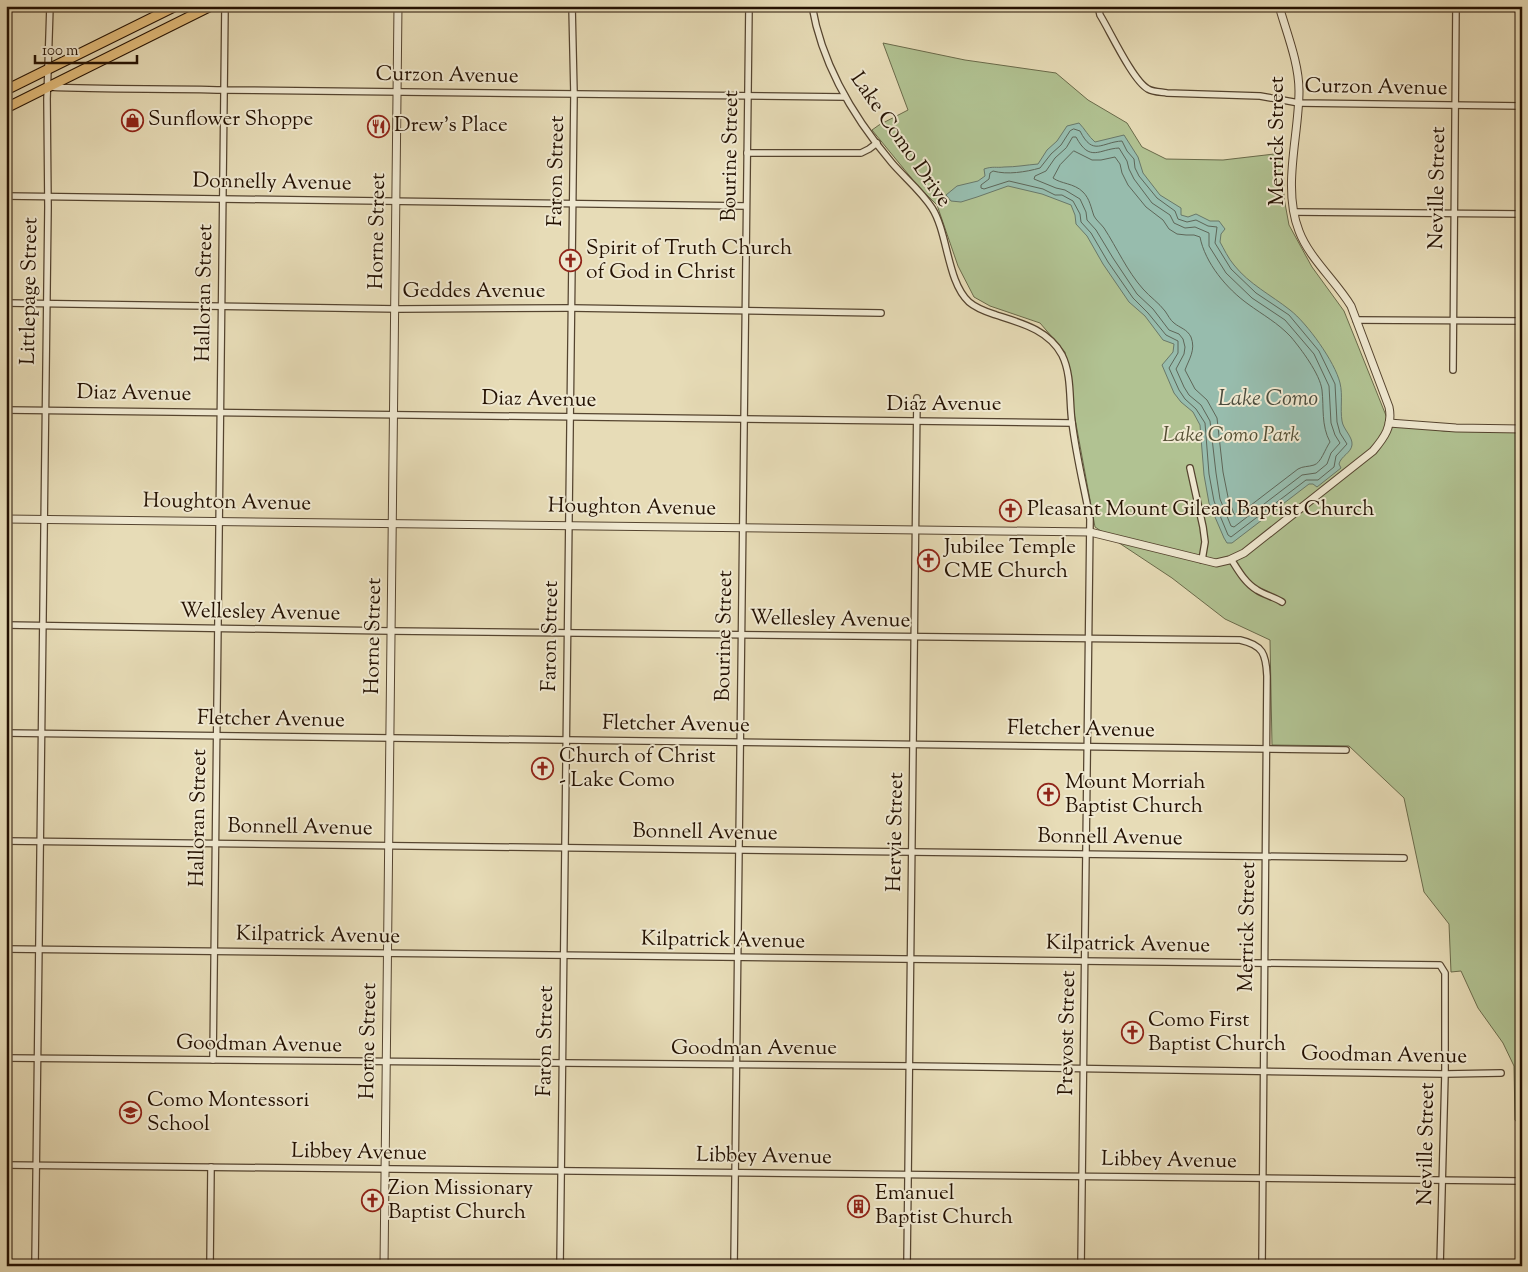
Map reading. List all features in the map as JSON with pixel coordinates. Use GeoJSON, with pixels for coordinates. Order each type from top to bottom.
{"type":"FeatureCollection","features":[{"type":"Feature","properties":{"kind":"main road"},"geometry":{"type":"LineString","coordinates":[[6,90],[176,6]]}},
{"type":"Feature","properties":{"kind":"main road"},"geometry":{"type":"LineString","coordinates":[[6,108],[211,6]]}},
{"type":"Feature","properties":{"kind":"street","name":"Littlepage Street"},"geometry":{"type":"LineString","coordinates":[[35,1266],[50,6]]}},
{"type":"Feature","properties":{"kind":"street","name":"Halloran Street"},"geometry":{"type":"LineString","coordinates":[[213,1060],[224,6]]}},
{"type":"Feature","properties":{"kind":"street","name":"Horne Street"},"geometry":{"type":"LineString","coordinates":[[384,1266],[398,6]]}},
{"type":"Feature","properties":{"kind":"street","name":"Faron Street"},"geometry":{"type":"LineString","coordinates":[[560,1266],[574,94],[572,6]]}},
{"type":"Feature","properties":{"kind":"street","name":"Bourine Street"},"geometry":{"type":"LineString","coordinates":[[734,1266],[749,6]]}},
{"type":"Feature","properties":{"kind":"street","name":"Lake Como Drive"},"geometry":{"type":"LineString","coordinates":[[812,6],[814,22],[826,58],[845,97],[890,161],[932,208],[954,274],[964,296],[970,303],[980,309],[1028,325],[1038,331],[1061,354],[1068,375],[1072,423],[1090,519],[1090,532]]}},
{"type":"Feature","properties":{"kind":"street","name":"Curzon Avenue"},"geometry":{"type":"LineString","coordinates":[[1098,6],[1100,15],[1136,76],[1146,88],[1167,93],[1260,96],[1299,103],[1522,106]]}},
{"type":"Feature","properties":{"kind":"street","name":"Merrick Street"},"geometry":{"type":"LineString","coordinates":[[1279,6],[1298,72],[1299,103],[1292,169],[1294,212],[1298,229],[1305,244],[1344,294],[1356,320],[1389,407],[1389,423]]}},
{"type":"Feature","properties":{"kind":"street","name":"Neville Street"},"geometry":{"type":"LineString","coordinates":[[1452,370],[1456,6]]}},
{"type":"Feature","properties":{"kind":"street","name":"Curzon Avenue"},"geometry":{"type":"LineString","coordinates":[[48,87],[112,90],[161,88],[845,97]]}},
{"type":"Feature","properties":{"kind":"street"},"geometry":{"type":"LineString","coordinates":[[747,153],[861,153],[877,143]]}},
{"type":"Feature","properties":{"kind":"street","name":"Donnelly Avenue"},"geometry":{"type":"LineString","coordinates":[[6,196],[746,206]]}},
{"type":"Feature","properties":{"kind":"street"},"geometry":{"type":"LineString","coordinates":[[1294,212],[1522,214]]}},
{"type":"Feature","properties":{"kind":"street","name":"Geddes Avenue"},"geometry":{"type":"LineString","coordinates":[[6,303],[882,313]]}},
{"type":"Feature","properties":{"kind":"street"},"geometry":{"type":"LineString","coordinates":[[1356,320],[1522,321]]}},
{"type":"Feature","properties":{"kind":"street","name":"Hervie Street"},"geometry":{"type":"LineString","coordinates":[[907,1266],[917,398]]}},
{"type":"Feature","properties":{"kind":"street","name":"Diaz Avenue"},"geometry":{"type":"LineString","coordinates":[[6,410],[1072,423]]}},
{"type":"Feature","properties":{"kind":"street"},"geometry":{"type":"LineString","coordinates":[[1389,423],[1456,428],[1522,429]]}},
{"type":"Feature","properties":{"kind":"street","name":"Houghton Avenue"},"geometry":{"type":"LineString","coordinates":[[6,519],[1090,532],[1216,563],[1231,559],[1249,549],[1374,452],[1385,436],[1389,423]]}},
{"type":"Feature","properties":{"kind":"street"},"geometry":{"type":"LineString","coordinates":[[1190,468],[1204,527],[1205,542],[1202,560]]}},
{"type":"Feature","properties":{"kind":"street","name":"Prevost Street"},"geometry":{"type":"LineString","coordinates":[[1081,1266],[1090,532]]}},
{"type":"Feature","properties":{"kind":"street"},"geometry":{"type":"LineString","coordinates":[[1231,559],[1247,582],[1257,590],[1282,602]]}},
{"type":"Feature","properties":{"kind":"street","name":"Wellesley Avenue"},"geometry":{"type":"LineString","coordinates":[[6,625],[741,636],[1240,640],[1250,642],[1261,650]]}},
{"type":"Feature","properties":{"kind":"street","name":"Merrick Street"},"geometry":{"type":"LineString","coordinates":[[1261,650],[1265,655],[1267,667],[1268,749],[1262,1266]]}},
{"type":"Feature","properties":{"kind":"street","name":"Fletcher Avenue"},"geometry":{"type":"LineString","coordinates":[[6,733],[1346,750]]}},
{"type":"Feature","properties":{"kind":"street","name":"Bonnell Avenue"},"geometry":{"type":"LineString","coordinates":[[6,841],[1404,858]]}},
{"type":"Feature","properties":{"kind":"street","name":"Kilpatrick Avenue"},"geometry":{"type":"LineString","coordinates":[[6,949],[1440,965]]}},
{"type":"Feature","properties":{"kind":"street","name":"Neville Street"},"geometry":{"type":"LineString","coordinates":[[1440,965],[1446,980],[1446,1074],[1440,1266]]}},
{"type":"Feature","properties":{"kind":"street","name":"Goodman Avenue"},"geometry":{"type":"LineString","coordinates":[[6,1058],[910,1066],[1446,1074],[1501,1073]]}},
{"type":"Feature","properties":{"kind":"street","name":"Libbey Avenue"},"geometry":{"type":"LineString","coordinates":[[6,1165],[1522,1181]]}},
{"type":"Feature","properties":{"kind":"street"},"geometry":{"type":"LineString","coordinates":[[210,1168],[210,1266]]}},
{"type":"Feature","properties":{"kind":"green space","name":"Lake Como Park"},"geometry":{"type":"Polygon","coordinates":[[[883,43],[965,60],[1056,73],[1088,100],[1127,123],[1142,147],[1166,159],[1223,160],[1283,153],[1284,198],[1289,225],[1312,267],[1344,311],[1389,423],[1444,431],[1522,432],[1522,1128],[1515,1120],[1514,1066],[1503,1043],[1478,1008],[1461,971],[1451,972],[1449,924],[1424,892],[1404,798],[1349,746],[1272,745],[1270,640],[1225,619],[1172,578],[1095,527],[1065,352],[1040,323],[990,306],[974,297],[958,266],[937,205],[917,185],[872,130],[908,110],[883,43]]]}},
{"type":"Feature","properties":{"kind":"water","name":"Lake Como"},"geometry":{"type":"Polygon","coordinates":[[[1079,123],[1095,142],[1124,135],[1138,157],[1143,173],[1160,195],[1181,208],[1181,215],[1188,217],[1196,214],[1210,221],[1219,221],[1225,229],[1221,234],[1220,242],[1232,262],[1246,278],[1297,316],[1320,344],[1337,374],[1341,388],[1342,421],[1352,442],[1350,450],[1340,461],[1341,468],[1317,487],[1309,484],[1232,543],[1227,543],[1224,538],[1209,503],[1204,475],[1200,425],[1193,412],[1174,393],[1162,365],[1173,352],[1174,344],[1163,340],[1145,316],[1129,302],[1103,264],[1087,236],[1076,224],[1071,205],[1042,194],[1008,186],[961,202],[951,201],[946,195],[957,186],[978,181],[985,176],[984,169],[1038,164],[1067,126],[1079,123]]]}},
{"type":"Feature","properties":{"kind":"place","name":"Sunflower Shoppe"},"geometry":{"type":"Point","coordinates":[132,120]}},
{"type":"Feature","properties":{"kind":"place","name":"Drew's Place"},"geometry":{"type":"Point","coordinates":[378,126]}},
{"type":"Feature","properties":{"kind":"place","name":"Spirit of Truth Church of God in Christ"},"geometry":{"type":"Point","coordinates":[570,261]}},
{"type":"Feature","properties":{"kind":"place","name":"Pleasant Mount Gilead Baptist Church"},"geometry":{"type":"Point","coordinates":[1011,510]}},
{"type":"Feature","properties":{"kind":"place","name":"Jubilee Temple CME Church"},"geometry":{"type":"Point","coordinates":[928,560]}},
{"type":"Feature","properties":{"kind":"place","name":"Church of Christ - Lake Como"},"geometry":{"type":"Point","coordinates":[543,769]}},
{"type":"Feature","properties":{"kind":"place","name":"Mount Morriah Baptist Church"},"geometry":{"type":"Point","coordinates":[1049,795]}},
{"type":"Feature","properties":{"kind":"place","name":"Como First Baptist Church"},"geometry":{"type":"Point","coordinates":[1132,1033]}},
{"type":"Feature","properties":{"kind":"place","name":"Como Montessori School"},"geometry":{"type":"Point","coordinates":[131,1113]}},
{"type":"Feature","properties":{"kind":"place","name":"Zion Missionary Baptist Church"},"geometry":{"type":"Point","coordinates":[372,1201]}},
{"type":"Feature","properties":{"kind":"place","name":"Emanuel Baptist Church"},"geometry":{"type":"Point","coordinates":[859,1206]}}]}
